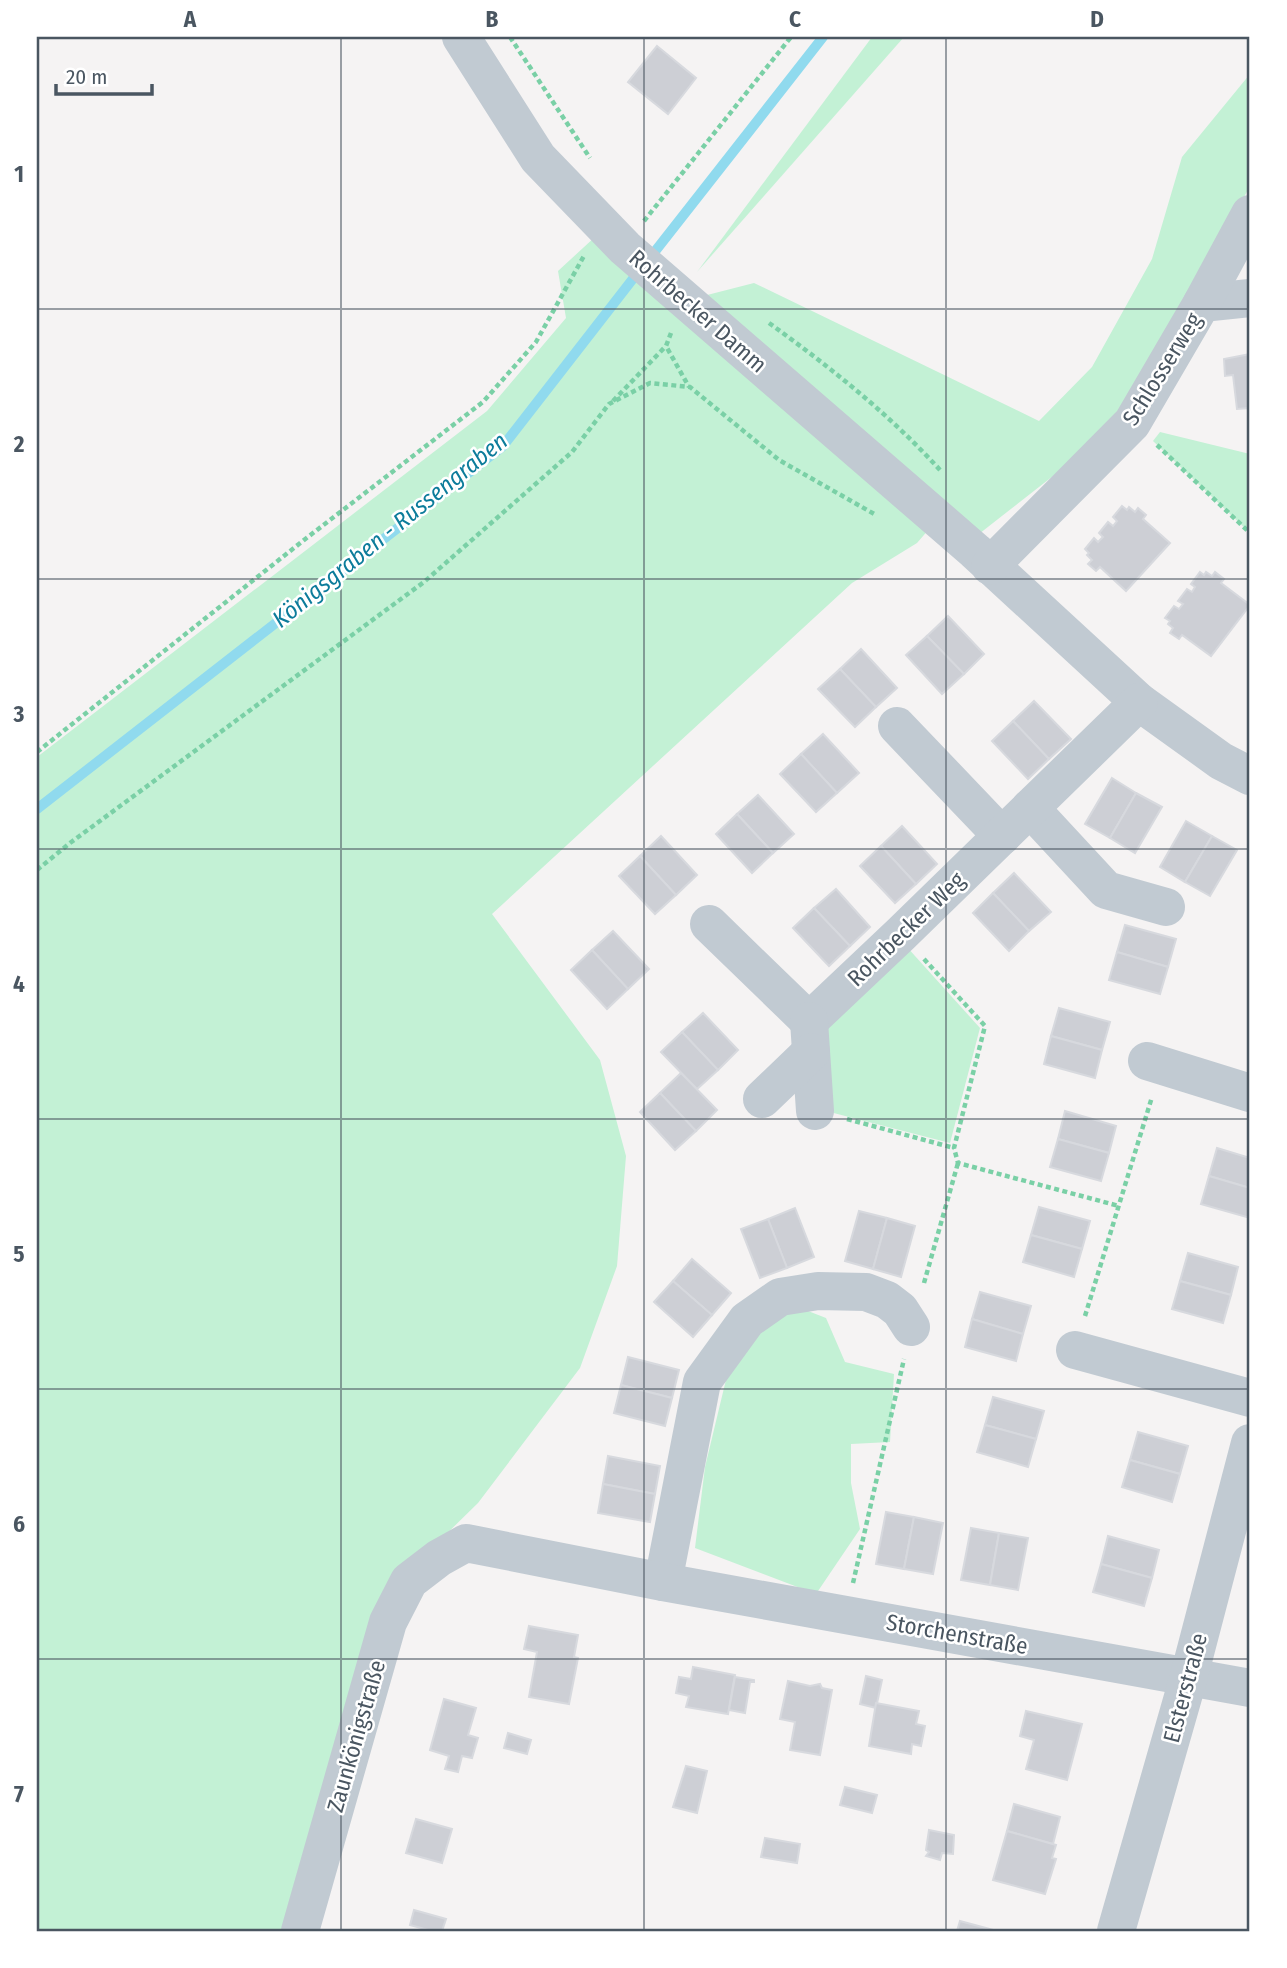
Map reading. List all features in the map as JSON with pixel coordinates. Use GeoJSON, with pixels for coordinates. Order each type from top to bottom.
{"type":"FeatureCollection","features":[{"type":"Feature","properties":{"kind":"street","name":"Rohrbecker Damm"},"geometry":{"type":"LineString","coordinates":[[461,37],[538,159],[623,232],[679,295],[983,558]]}},
{"type":"Feature","properties":{"kind":"street","name":"Schlosserweg"},"geometry":{"type":"LineString","coordinates":[[983,558],[1132,423],[1250,214]]}},
{"type":"Feature","properties":{"kind":"street"},"geometry":{"type":"LineString","coordinates":[[1202,303],[1250,298]]}},
{"type":"Feature","properties":{"kind":"street"},"geometry":{"type":"LineString","coordinates":[[983,558],[1139,702],[1222,761],[1250,776]]}},
{"type":"Feature","properties":{"kind":"street","name":"Rohrbecker Weg"},"geometry":{"type":"LineString","coordinates":[[762,1099],[810,1036],[901,934],[1139,702]]}},
{"type":"Feature","properties":{"kind":"street"},"geometry":{"type":"LineString","coordinates":[[897,726],[1002,836]]}},
{"type":"Feature","properties":{"kind":"street"},"geometry":{"type":"LineString","coordinates":[[1030,808],[1106,890],[1166,907]]}},
{"type":"Feature","properties":{"kind":"street"},"geometry":{"type":"LineString","coordinates":[[709,924],[810,1036],[815,1111]]}},
{"type":"Feature","properties":{"kind":"street"},"geometry":{"type":"LineString","coordinates":[[1154,1063],[1250,1093]]}},
{"type":"Feature","properties":{"kind":"street"},"geometry":{"type":"LineString","coordinates":[[663,1582],[702,1382],[747,1320],[780,1297],[818,1291],[866,1292],[887,1300],[900,1310],[911,1327]]}},
{"type":"Feature","properties":{"kind":"street"},"geometry":{"type":"LineString","coordinates":[[1075,1350],[1250,1398]]}},
{"type":"Feature","properties":{"kind":"street","name":"Elsterstraße"},"geometry":{"type":"LineString","coordinates":[[1116,1931],[1189,1676],[1250,1443]]}},
{"type":"Feature","properties":{"kind":"street","name":"Storchenstraße"},"geometry":{"type":"LineString","coordinates":[[439,1558],[466,1543],[663,1582],[1250,1688]]}},
{"type":"Feature","properties":{"kind":"street","name":"Zaunkönigstraße"},"geometry":{"type":"LineString","coordinates":[[300,1931],[388,1622],[409,1581],[439,1558]]}},
{"type":"Feature","properties":{"kind":"path"},"geometry":{"type":"LineString","coordinates":[[510,37],[591,158]]}},
{"type":"Feature","properties":{"kind":"path"},"geometry":{"type":"LineString","coordinates":[[37,752],[483,402],[536,342],[623,232],[791,37]]}},
{"type":"Feature","properties":{"kind":"path"},"geometry":{"type":"LineString","coordinates":[[37,870],[424,582],[572,452],[609,404],[666,346],[679,295]]}},
{"type":"Feature","properties":{"kind":"path"},"geometry":{"type":"LineString","coordinates":[[666,346],[690,387],[779,460],[874,514],[886,518]]}},
{"type":"Feature","properties":{"kind":"path"},"geometry":{"type":"LineString","coordinates":[[609,404],[650,383],[690,387]]}},
{"type":"Feature","properties":{"kind":"path"},"geometry":{"type":"LineString","coordinates":[[1132,423],[1250,533]]}},
{"type":"Feature","properties":{"kind":"path"},"geometry":{"type":"LineString","coordinates":[[846,1615],[911,1327],[958,1163],[954,1148],[985,1026],[901,934]]}},
{"type":"Feature","properties":{"kind":"path"},"geometry":{"type":"LineString","coordinates":[[1075,1350],[1119,1206],[1154,1063]]}},
{"type":"Feature","properties":{"kind":"path"},"geometry":{"type":"LineString","coordinates":[[815,1111],[954,1148]]}},
{"type":"Feature","properties":{"kind":"path"},"geometry":{"type":"LineString","coordinates":[[958,1163],[1119,1206]]}},
{"type":"Feature","properties":{"kind":"green space"},"geometry":{"type":"Polygon","coordinates":[[[872,37],[904,37],[697,272],[872,37]]]}},
{"type":"Feature","properties":{"kind":"green space"},"geometry":{"type":"Polygon","coordinates":[[[1250,74],[1250,186],[1122,422],[970,541],[930,528],[917,543],[852,583],[492,914],[600,1060],[626,1156],[617,1266],[580,1368],[478,1503],[381,1598],[285,1931],[37,1931],[37,757],[487,411],[566,318],[558,271],[596,236],[672,304],[754,283],[1039,421],[1092,367],[1152,259],[1182,157],[1250,74]]]}},
{"type":"Feature","properties":{"kind":"green space"},"geometry":{"type":"Polygon","coordinates":[[[1160,432],[1250,454],[1250,533],[1153,441],[1160,432]]]}},
{"type":"Feature","properties":{"kind":"green space"},"geometry":{"type":"Polygon","coordinates":[[[906,946],[980,1028],[950,1143],[822,1110],[822,1031],[906,946]]]}},
{"type":"Feature","properties":{"kind":"green space"},"geometry":{"type":"Polygon","coordinates":[[[785,1302],[826,1318],[845,1362],[894,1374],[890,1442],[851,1444],[851,1483],[860,1529],[816,1594],[695,1548],[705,1467],[730,1363],[785,1302]]]}},
{"type":"Feature","properties":{"kind":"building"},"geometry":{"type":"Polygon","coordinates":[[[657,46],[696,78],[668,114],[628,82],[657,46]]]}},
{"type":"Feature","properties":{"kind":"building"},"geometry":{"type":"Polygon","coordinates":[[[1250,354],[1250,408],[1237,409],[1233,375],[1225,376],[1224,359],[1250,354]]]}},
{"type":"Feature","properties":{"kind":"building"},"geometry":{"type":"Polygon","coordinates":[[[1122,506],[1135,512],[1138,508],[1146,515],[1143,519],[1170,543],[1126,591],[1100,567],[1096,571],[1088,564],[1092,560],[1085,549],[1094,538],[1098,542],[1103,537],[1099,533],[1108,522],[1113,526],[1117,521],[1113,517],[1122,506]]]}},
{"type":"Feature","properties":{"kind":"building"},"geometry":{"type":"Polygon","coordinates":[[[1200,572],[1212,576],[1215,572],[1224,579],[1221,583],[1250,605],[1211,656],[1182,635],[1179,639],[1170,633],[1173,628],[1165,618],[1174,606],[1179,609],[1183,604],[1178,601],[1187,589],[1192,592],[1195,587],[1191,584],[1200,572]]]}},
{"type":"Feature","properties":{"kind":"building"},"geometry":{"type":"Polygon","coordinates":[[[948,616],[984,654],[964,674],[927,636],[948,616]]]}},
{"type":"Feature","properties":{"kind":"building"},"geometry":{"type":"Polygon","coordinates":[[[927,636],[964,674],[942,694],[906,655],[927,636]]]}},
{"type":"Feature","properties":{"kind":"building"},"geometry":{"type":"Polygon","coordinates":[[[861,649],[897,688],[876,707],[840,669],[861,649]]]}},
{"type":"Feature","properties":{"kind":"building"},"geometry":{"type":"Polygon","coordinates":[[[840,669],[876,707],[855,727],[818,689],[840,669]]]}},
{"type":"Feature","properties":{"kind":"building"},"geometry":{"type":"Polygon","coordinates":[[[1034,701],[1071,739],[1049,759],[1013,721],[1034,701]]]}},
{"type":"Feature","properties":{"kind":"building"},"geometry":{"type":"Polygon","coordinates":[[[1013,721],[1049,759],[1028,779],[992,741],[1013,721]]]}},
{"type":"Feature","properties":{"kind":"building"},"geometry":{"type":"Polygon","coordinates":[[[823,734],[859,773],[837,793],[801,754],[823,734]]]}},
{"type":"Feature","properties":{"kind":"building"},"geometry":{"type":"Polygon","coordinates":[[[801,754],[837,793],[816,812],[780,774],[801,754]]]}},
{"type":"Feature","properties":{"kind":"building"},"geometry":{"type":"Polygon","coordinates":[[[1112,778],[1136,793],[1110,838],[1085,824],[1112,778]]]}},
{"type":"Feature","properties":{"kind":"building"},"geometry":{"type":"Polygon","coordinates":[[[1136,793],[1162,807],[1135,853],[1110,838],[1136,793]]]}},
{"type":"Feature","properties":{"kind":"building"},"geometry":{"type":"Polygon","coordinates":[[[758,795],[794,834],[773,853],[737,814],[758,795]]]}},
{"type":"Feature","properties":{"kind":"building"},"geometry":{"type":"Polygon","coordinates":[[[737,814],[773,853],[752,873],[716,834],[737,814]]]}},
{"type":"Feature","properties":{"kind":"building"},"geometry":{"type":"Polygon","coordinates":[[[1186,821],[1212,836],[1185,882],[1160,867],[1186,821]]]}},
{"type":"Feature","properties":{"kind":"building"},"geometry":{"type":"Polygon","coordinates":[[[902,826],[937,864],[916,884],[881,846],[902,826]]]}},
{"type":"Feature","properties":{"kind":"building"},"geometry":{"type":"Polygon","coordinates":[[[661,836],[697,875],[676,895],[640,856],[661,836]]]}},
{"type":"Feature","properties":{"kind":"building"},"geometry":{"type":"Polygon","coordinates":[[[1212,836],[1237,850],[1210,896],[1185,882],[1212,836]]]}},
{"type":"Feature","properties":{"kind":"building"},"geometry":{"type":"Polygon","coordinates":[[[881,846],[916,884],[895,903],[860,866],[881,846]]]}},
{"type":"Feature","properties":{"kind":"building"},"geometry":{"type":"Polygon","coordinates":[[[640,856],[676,895],[655,914],[619,876],[640,856]]]}},
{"type":"Feature","properties":{"kind":"building"},"geometry":{"type":"Polygon","coordinates":[[[1014,873],[1051,912],[1029,931],[993,893],[1014,873]]]}},
{"type":"Feature","properties":{"kind":"building"},"geometry":{"type":"Polygon","coordinates":[[[836,889],[870,927],[850,946],[814,908],[836,889]]]}},
{"type":"Feature","properties":{"kind":"building"},"geometry":{"type":"Polygon","coordinates":[[[993,893],[1029,931],[1009,951],[973,913],[993,893]]]}},
{"type":"Feature","properties":{"kind":"building"},"geometry":{"type":"Polygon","coordinates":[[[814,908],[850,946],[829,966],[793,928],[814,908]]]}},
{"type":"Feature","properties":{"kind":"building"},"geometry":{"type":"Polygon","coordinates":[[[1125,925],[1176,939],[1168,967],[1117,952],[1125,925]]]}},
{"type":"Feature","properties":{"kind":"building"},"geometry":{"type":"Polygon","coordinates":[[[613,931],[649,969],[628,989],[592,950],[613,931]]]}},
{"type":"Feature","properties":{"kind":"building"},"geometry":{"type":"Polygon","coordinates":[[[592,950],[628,989],[607,1009],[571,970],[592,950]]]}},
{"type":"Feature","properties":{"kind":"building"},"geometry":{"type":"Polygon","coordinates":[[[1117,952],[1168,967],[1160,994],[1109,980],[1117,952]]]}},
{"type":"Feature","properties":{"kind":"building"},"geometry":{"type":"Polygon","coordinates":[[[1059,1008],[1110,1022],[1102,1050],[1051,1036],[1059,1008]]]}},
{"type":"Feature","properties":{"kind":"building"},"geometry":{"type":"Polygon","coordinates":[[[703,1013],[738,1050],[718,1070],[682,1032],[703,1013]]]}},
{"type":"Feature","properties":{"kind":"building"},"geometry":{"type":"Polygon","coordinates":[[[682,1032],[718,1070],[697,1089],[661,1052],[682,1032]]]}},
{"type":"Feature","properties":{"kind":"building"},"geometry":{"type":"Polygon","coordinates":[[[1051,1036],[1102,1050],[1095,1078],[1044,1064],[1051,1036]]]}},
{"type":"Feature","properties":{"kind":"building"},"geometry":{"type":"Polygon","coordinates":[[[681,1073],[717,1110],[696,1131],[660,1093],[681,1073]]]}},
{"type":"Feature","properties":{"kind":"building"},"geometry":{"type":"Polygon","coordinates":[[[660,1093],[696,1131],[675,1150],[640,1112],[660,1093]]]}},
{"type":"Feature","properties":{"kind":"building"},"geometry":{"type":"Polygon","coordinates":[[[1065,1111],[1116,1126],[1109,1153],[1058,1139],[1065,1111]]]}},
{"type":"Feature","properties":{"kind":"building"},"geometry":{"type":"Polygon","coordinates":[[[1058,1139],[1109,1153],[1101,1181],[1050,1167],[1058,1139]]]}},
{"type":"Feature","properties":{"kind":"building"},"geometry":{"type":"Polygon","coordinates":[[[1217,1148],[1250,1158],[1250,1188],[1209,1176],[1217,1148]]]}},
{"type":"Feature","properties":{"kind":"building"},"geometry":{"type":"Polygon","coordinates":[[[1209,1176],[1250,1188],[1250,1218],[1201,1204],[1209,1176]]]}},
{"type":"Feature","properties":{"kind":"building"},"geometry":{"type":"Polygon","coordinates":[[[1039,1207],[1090,1221],[1082,1249],[1031,1235],[1039,1207]]]}},
{"type":"Feature","properties":{"kind":"building"},"geometry":{"type":"Polygon","coordinates":[[[795,1208],[814,1257],[787,1268],[768,1219],[795,1208]]]}},
{"type":"Feature","properties":{"kind":"building"},"geometry":{"type":"Polygon","coordinates":[[[859,1211],[887,1218],[873,1269],[845,1261],[859,1211]]]}},
{"type":"Feature","properties":{"kind":"building"},"geometry":{"type":"Polygon","coordinates":[[[887,1218],[915,1226],[901,1277],[873,1269],[887,1218]]]}},
{"type":"Feature","properties":{"kind":"building"},"geometry":{"type":"Polygon","coordinates":[[[768,1219],[787,1268],[760,1278],[741,1229],[768,1219]]]}},
{"type":"Feature","properties":{"kind":"building"},"geometry":{"type":"Polygon","coordinates":[[[1031,1235],[1082,1249],[1074,1277],[1023,1262],[1031,1235]]]}},
{"type":"Feature","properties":{"kind":"building"},"geometry":{"type":"Polygon","coordinates":[[[1188,1253],[1238,1267],[1231,1295],[1180,1281],[1188,1253]]]}},
{"type":"Feature","properties":{"kind":"building"},"geometry":{"type":"Polygon","coordinates":[[[692,1259],[731,1293],[712,1315],[673,1281],[692,1259]]]}},
{"type":"Feature","properties":{"kind":"building"},"geometry":{"type":"Polygon","coordinates":[[[673,1281],[712,1315],[693,1337],[654,1302],[673,1281]]]}},
{"type":"Feature","properties":{"kind":"building"},"geometry":{"type":"Polygon","coordinates":[[[1180,1281],[1231,1295],[1223,1323],[1172,1309],[1180,1281]]]}},
{"type":"Feature","properties":{"kind":"building"},"geometry":{"type":"Polygon","coordinates":[[[980,1292],[1031,1306],[1023,1334],[972,1319],[980,1292]]]}},
{"type":"Feature","properties":{"kind":"building"},"geometry":{"type":"Polygon","coordinates":[[[972,1319],[1023,1334],[1016,1361],[965,1347],[972,1319]]]}},
{"type":"Feature","properties":{"kind":"building"},"geometry":{"type":"Polygon","coordinates":[[[628,1357],[679,1370],[672,1398],[621,1385],[628,1357]]]}},
{"type":"Feature","properties":{"kind":"building"},"geometry":{"type":"Polygon","coordinates":[[[621,1385],[672,1398],[665,1426],[614,1413],[621,1385]]]}},
{"type":"Feature","properties":{"kind":"building"},"geometry":{"type":"Polygon","coordinates":[[[993,1397],[1044,1411],[1036,1439],[985,1425],[993,1397]]]}},
{"type":"Feature","properties":{"kind":"building"},"geometry":{"type":"Polygon","coordinates":[[[985,1425],[1036,1439],[1028,1467],[977,1452],[985,1425]]]}},
{"type":"Feature","properties":{"kind":"building"},"geometry":{"type":"Polygon","coordinates":[[[1138,1432],[1188,1446],[1180,1474],[1130,1460],[1138,1432]]]}},
{"type":"Feature","properties":{"kind":"building"},"geometry":{"type":"Polygon","coordinates":[[[608,1456],[660,1466],[655,1494],[603,1484],[608,1456]]]}},
{"type":"Feature","properties":{"kind":"building"},"geometry":{"type":"Polygon","coordinates":[[[1130,1460],[1180,1474],[1172,1502],[1122,1487],[1130,1460]]]}},
{"type":"Feature","properties":{"kind":"building"},"geometry":{"type":"Polygon","coordinates":[[[603,1484],[655,1494],[650,1522],[598,1513],[603,1484]]]}},
{"type":"Feature","properties":{"kind":"building"},"geometry":{"type":"Polygon","coordinates":[[[886,1512],[914,1517],[904,1569],[876,1564],[886,1512]]]}},
{"type":"Feature","properties":{"kind":"building"},"geometry":{"type":"Polygon","coordinates":[[[914,1517],[943,1523],[933,1574],[904,1569],[914,1517]]]}},
{"type":"Feature","properties":{"kind":"building"},"geometry":{"type":"Polygon","coordinates":[[[971,1528],[999,1533],[990,1585],[961,1580],[971,1528]]]}},
{"type":"Feature","properties":{"kind":"building"},"geometry":{"type":"Polygon","coordinates":[[[999,1533],[1028,1538],[1018,1590],[990,1585],[999,1533]]]}},
{"type":"Feature","properties":{"kind":"building"},"geometry":{"type":"Polygon","coordinates":[[[1108,1536],[1159,1550],[1152,1578],[1101,1564],[1108,1536]]]}},
{"type":"Feature","properties":{"kind":"building"},"geometry":{"type":"Polygon","coordinates":[[[1101,1564],[1152,1578],[1144,1606],[1093,1592],[1101,1564]]]}},
{"type":"Feature","properties":{"kind":"building"},"geometry":{"type":"Polygon","coordinates":[[[529,1626],[578,1635],[574,1657],[578,1658],[569,1704],[529,1697],[537,1652],[524,1649],[529,1626]]]}},
{"type":"Feature","properties":{"kind":"building"},"geometry":{"type":"Polygon","coordinates":[[[693,1667],[735,1675],[728,1714],[686,1707],[689,1696],[676,1693],[679,1677],[691,1679],[693,1667]]]}},
{"type":"Feature","properties":{"kind":"building"},"geometry":{"type":"Polygon","coordinates":[[[866,1676],[882,1680],[876,1708],[860,1704],[866,1676]]]}},
{"type":"Feature","properties":{"kind":"building"},"geometry":{"type":"Polygon","coordinates":[[[735,1677],[754,1680],[750,1682],[745,1713],[729,1710],[735,1677]]]}},
{"type":"Feature","properties":{"kind":"building"},"geometry":{"type":"Polygon","coordinates":[[[788,1681],[810,1686],[820,1684],[822,1688],[832,1690],[820,1755],[790,1750],[795,1722],[780,1719],[788,1681]]]}},
{"type":"Feature","properties":{"kind":"building"},"geometry":{"type":"Polygon","coordinates":[[[444,1699],[476,1708],[468,1735],[478,1738],[472,1758],[462,1756],[458,1772],[445,1769],[449,1756],[430,1750],[444,1699]]]}},
{"type":"Feature","properties":{"kind":"building"},"geometry":{"type":"Polygon","coordinates":[[[876,1703],[919,1711],[916,1724],[925,1726],[921,1746],[912,1744],[911,1754],[869,1746],[876,1703]]]}},
{"type":"Feature","properties":{"kind":"building"},"geometry":{"type":"Polygon","coordinates":[[[1026,1711],[1082,1724],[1067,1780],[1026,1769],[1034,1740],[1020,1736],[1026,1711]]]}},
{"type":"Feature","properties":{"kind":"building"},"geometry":{"type":"Polygon","coordinates":[[[508,1733],[531,1740],[527,1754],[504,1748],[508,1733]]]}},
{"type":"Feature","properties":{"kind":"building"},"geometry":{"type":"Polygon","coordinates":[[[686,1766],[707,1771],[697,1813],[673,1807],[686,1766]]]}},
{"type":"Feature","properties":{"kind":"building"},"geometry":{"type":"Polygon","coordinates":[[[845,1787],[877,1795],[872,1813],[840,1805],[845,1787]]]}},
{"type":"Feature","properties":{"kind":"building"},"geometry":{"type":"Polygon","coordinates":[[[1014,1804],[1060,1817],[1053,1844],[1007,1831],[1014,1804]]]}},
{"type":"Feature","properties":{"kind":"building"},"geometry":{"type":"Polygon","coordinates":[[[416,1819],[452,1829],[442,1863],[406,1853],[416,1819]]]}},
{"type":"Feature","properties":{"kind":"building"},"geometry":{"type":"Polygon","coordinates":[[[929,1830],[954,1835],[953,1854],[942,1853],[940,1860],[926,1856],[929,1852],[926,1850],[929,1830]]]}},
{"type":"Feature","properties":{"kind":"building"},"geometry":{"type":"Polygon","coordinates":[[[1007,1831],[1056,1845],[1052,1858],[1056,1859],[1045,1894],[993,1880],[1007,1831]]]}},
{"type":"Feature","properties":{"kind":"building"},"geometry":{"type":"Polygon","coordinates":[[[765,1838],[800,1844],[797,1863],[761,1857],[765,1838]]]}},
{"type":"Feature","properties":{"kind":"building"},"geometry":{"type":"Polygon","coordinates":[[[414,1910],[446,1919],[442,1931],[410,1925],[414,1910]]]}},
{"type":"Feature","properties":{"kind":"building"},"geometry":{"type":"Polygon","coordinates":[[[960,1921],[997,1931],[957,1931],[960,1921]]]}},
{"type":"Feature","properties":{"kind":"waterway","name":"Königsgraben - Russengraben"},"geometry":{"type":"LineString","coordinates":[[649,259],[823,37]]}},
{"type":"Feature","properties":{"kind":"waterway","name":"Königsgraben - Russengraben"},"geometry":{"type":"LineString","coordinates":[[37,809],[503,446],[639,271]]}}]}
